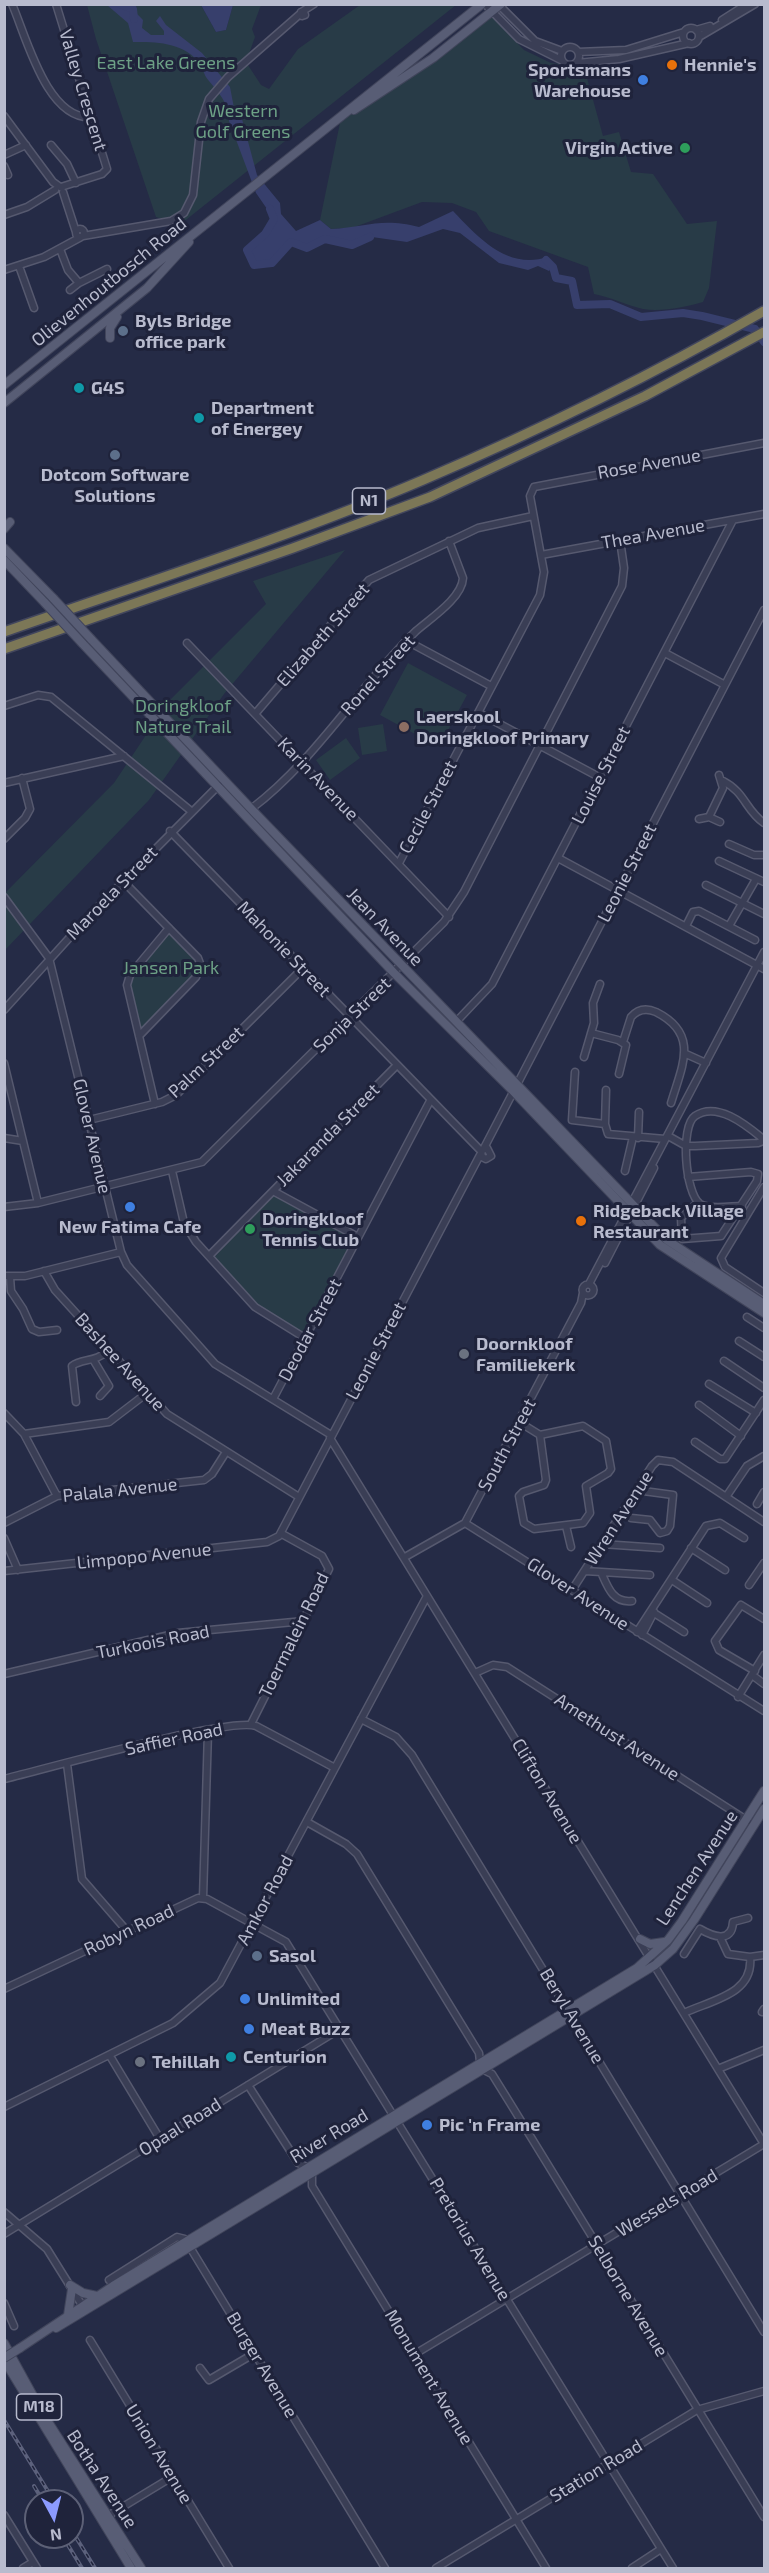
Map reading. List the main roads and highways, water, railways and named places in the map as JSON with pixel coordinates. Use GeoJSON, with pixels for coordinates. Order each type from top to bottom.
{"type":"FeatureCollection","features":[{"type":"Feature","properties":{"kind":"highway","name":"N1"},"geometry":{"type":"LineString","coordinates":[[4,632],[277,536],[421,481],[545,425],[763,312]]}},
{"type":"Feature","properties":{"kind":"highway","name":"N1"},"geometry":{"type":"LineString","coordinates":[[4,649],[271,556],[430,497],[563,436],[765,332]]}},
{"type":"Feature","properties":{"kind":"main road","name":"Olievenhoutbosch Road"},"geometry":{"type":"LineString","coordinates":[[4,385],[483,4]]}},
{"type":"Feature","properties":{"kind":"main road","name":"Olievenhoutbosch Road"},"geometry":{"type":"LineString","coordinates":[[322,131],[433,58],[499,5]]}},
{"type":"Feature","properties":{"kind":"main road","name":"Olievenhoutbosch Road"},"geometry":{"type":"LineString","coordinates":[[4,403],[147,288],[204,225]]}},
{"type":"Feature","properties":{"kind":"main road"},"geometry":{"type":"LineString","coordinates":[[110,338],[111,324],[127,304]]}},
{"type":"Feature","properties":{"kind":"main road","name":"Jean Avenue"},"geometry":{"type":"LineString","coordinates":[[4,548],[456,1022],[628,1214],[665,1250],[765,1304]]}},
{"type":"Feature","properties":{"kind":"main road","name":"Jean Avenue"},"geometry":{"type":"LineString","coordinates":[[4,560],[394,973],[458,1036],[515,1087],[673,1245],[765,1313]]}},
{"type":"Feature","properties":{"kind":"main road"},"geometry":{"type":"LineString","coordinates":[[197,752],[214,776],[217,787]]}},
{"type":"Feature","properties":{"kind":"main road"},"geometry":{"type":"LineString","coordinates":[[283,843],[283,850],[302,870],[303,877]]}},
{"type":"Feature","properties":{"kind":"main road"},"geometry":{"type":"LineString","coordinates":[[439,1004],[437,1009],[456,1028],[458,1036]]}},
{"type":"Feature","properties":{"kind":"main road","name":"Lenchen Avenue"},"geometry":{"type":"LineString","coordinates":[[653,1961],[765,1791]]}},
{"type":"Feature","properties":{"kind":"main road","name":"Lenchen Avenue"},"geometry":{"type":"LineString","coordinates":[[653,1961],[673,1949],[765,1809]]}},
{"type":"Feature","properties":{"kind":"main road"},"geometry":{"type":"LineString","coordinates":[[640,1939],[650,1944],[668,1941]]}},
{"type":"Feature","properties":{"kind":"main road","name":"River Road"},"geometry":{"type":"LineString","coordinates":[[23,2347],[69,2315],[84,2309],[97,2296],[300,2182],[310,2171],[480,2061],[490,2060],[653,1961]]}},
{"type":"Feature","properties":{"kind":"main road","name":"River Road"},"geometry":{"type":"LineString","coordinates":[[4,2359],[189,2245],[298,2173],[310,2171]]}},
{"type":"Feature","properties":{"kind":"main road"},"geometry":{"type":"LineString","coordinates":[[69,2315],[71,2287],[83,2294],[97,2296]]}},
{"type":"Feature","properties":{"kind":"main road","name":"Botha Avenue"},"geometry":{"type":"LineString","coordinates":[[4,2343],[105,2518],[131,2568]]}},
{"type":"Feature","properties":{"kind":"main road","name":"Botha Avenue"},"geometry":{"type":"LineString","coordinates":[[4,2359],[105,2518],[141,2568]]}},
{"type":"Feature","properties":{"kind":"water"},"geometry":{"type":"Polygon","coordinates":[[[107,5],[118,5],[131,9],[143,20],[142,28],[151,35],[164,35],[164,31],[156,21],[160,16],[166,25],[202,53],[230,87],[234,108],[242,119],[257,175],[280,203],[281,214],[296,231],[320,220],[331,229],[384,223],[419,227],[453,211],[495,249],[520,259],[533,260],[548,257],[554,265],[549,271],[538,266],[528,270],[499,263],[460,233],[443,229],[407,242],[372,237],[352,245],[325,239],[307,248],[291,242],[272,263],[254,265],[247,250],[265,234],[274,219],[256,193],[223,100],[207,79],[200,63],[191,55],[168,44],[133,42],[128,23],[107,5]]]}},
{"type":"Feature","properties":{"kind":"water"},"geometry":{"type":"Polygon","coordinates":[[[201,5],[233,5],[226,30],[216,32],[201,5]]]}},
{"type":"Feature","properties":{"kind":"waterway"},"geometry":{"type":"LineString","coordinates":[[120,4],[133,9],[134,19]]}},
{"type":"Feature","properties":{"kind":"waterway"},"geometry":{"type":"LineString","coordinates":[[270,209],[274,219],[265,234],[247,250],[254,265],[272,263],[291,242],[307,248],[325,239],[352,245],[370,237]]}},
{"type":"Feature","properties":{"kind":"waterway"},"geometry":{"type":"LineString","coordinates":[[546,260],[553,267],[556,278],[572,281],[577,305],[610,304],[641,317],[683,313],[702,316],[755,329],[764,342]]}},
{"type":"Feature","properties":{"kind":"railway"},"geometry":{"type":"LineString","coordinates":[[4,2420],[47,2489]]}},
{"type":"Feature","properties":{"kind":"railway"},"geometry":{"type":"LineString","coordinates":[[70,2549],[82,2568]]}},
{"type":"Feature","properties":{"kind":"railway"},"geometry":{"type":"LineString","coordinates":[[83,2549],[95,2568]]}},
{"type":"Feature","properties":{"kind":"place","name":"Hennie's"},"geometry":{"type":"Point","coordinates":[672,65]}},
{"type":"Feature","properties":{"kind":"place","name":"Sportsmans Warehouse"},"geometry":{"type":"Point","coordinates":[643,80]}},
{"type":"Feature","properties":{"kind":"place","name":"Virgin Active"},"geometry":{"type":"Point","coordinates":[685,148]}},
{"type":"Feature","properties":{"kind":"place","name":"Byls Bridge office park"},"geometry":{"type":"Point","coordinates":[123,331]}},
{"type":"Feature","properties":{"kind":"place","name":"G4S"},"geometry":{"type":"Point","coordinates":[79,388]}},
{"type":"Feature","properties":{"kind":"place","name":"Department of Energey"},"geometry":{"type":"Point","coordinates":[199,418]}},
{"type":"Feature","properties":{"kind":"place","name":"Dotcom Software Solutions"},"geometry":{"type":"Point","coordinates":[115,455]}},
{"type":"Feature","properties":{"kind":"place","name":"Laerskool Doringkloof Primary"},"geometry":{"type":"Point","coordinates":[404,727]}},
{"type":"Feature","properties":{"kind":"place","name":"New Fatima Cafe"},"geometry":{"type":"Point","coordinates":[130,1207]}},
{"type":"Feature","properties":{"kind":"place","name":"Ridgeback Village Restaurant"},"geometry":{"type":"Point","coordinates":[581,1221]}},
{"type":"Feature","properties":{"kind":"place","name":"Doringkloof Tennis Club"},"geometry":{"type":"Point","coordinates":[250,1229]}},
{"type":"Feature","properties":{"kind":"place","name":"Doornkloof Familiekerk"},"geometry":{"type":"Point","coordinates":[464,1354]}},
{"type":"Feature","properties":{"kind":"place","name":"Sasol"},"geometry":{"type":"Point","coordinates":[257,1956]}},
{"type":"Feature","properties":{"kind":"place","name":"Unlimited"},"geometry":{"type":"Point","coordinates":[245,1999]}},
{"type":"Feature","properties":{"kind":"place","name":"Meat Buzz"},"geometry":{"type":"Point","coordinates":[249,2029]}},
{"type":"Feature","properties":{"kind":"place","name":"Centurion"},"geometry":{"type":"Point","coordinates":[231,2057]}},
{"type":"Feature","properties":{"kind":"place","name":"Tehillah"},"geometry":{"type":"Point","coordinates":[140,2062]}},
{"type":"Feature","properties":{"kind":"place","name":"Pic 'n Frame"},"geometry":{"type":"Point","coordinates":[427,2125]}},
{"type":"Feature","properties":{"kind":"park label","name":"East Lake Greens"},"geometry":{"type":"Point","coordinates":[166,63]}},
{"type":"Feature","properties":{"kind":"park label","name":"Western Golf Greens"},"geometry":{"type":"Point","coordinates":[243,121]}},
{"type":"Feature","properties":{"kind":"park label","name":"Doringkloof Nature Trail"},"geometry":{"type":"Point","coordinates":[183,716]}},
{"type":"Feature","properties":{"kind":"park label","name":"Jansen Park"},"geometry":{"type":"Point","coordinates":[171,968]}}]}
